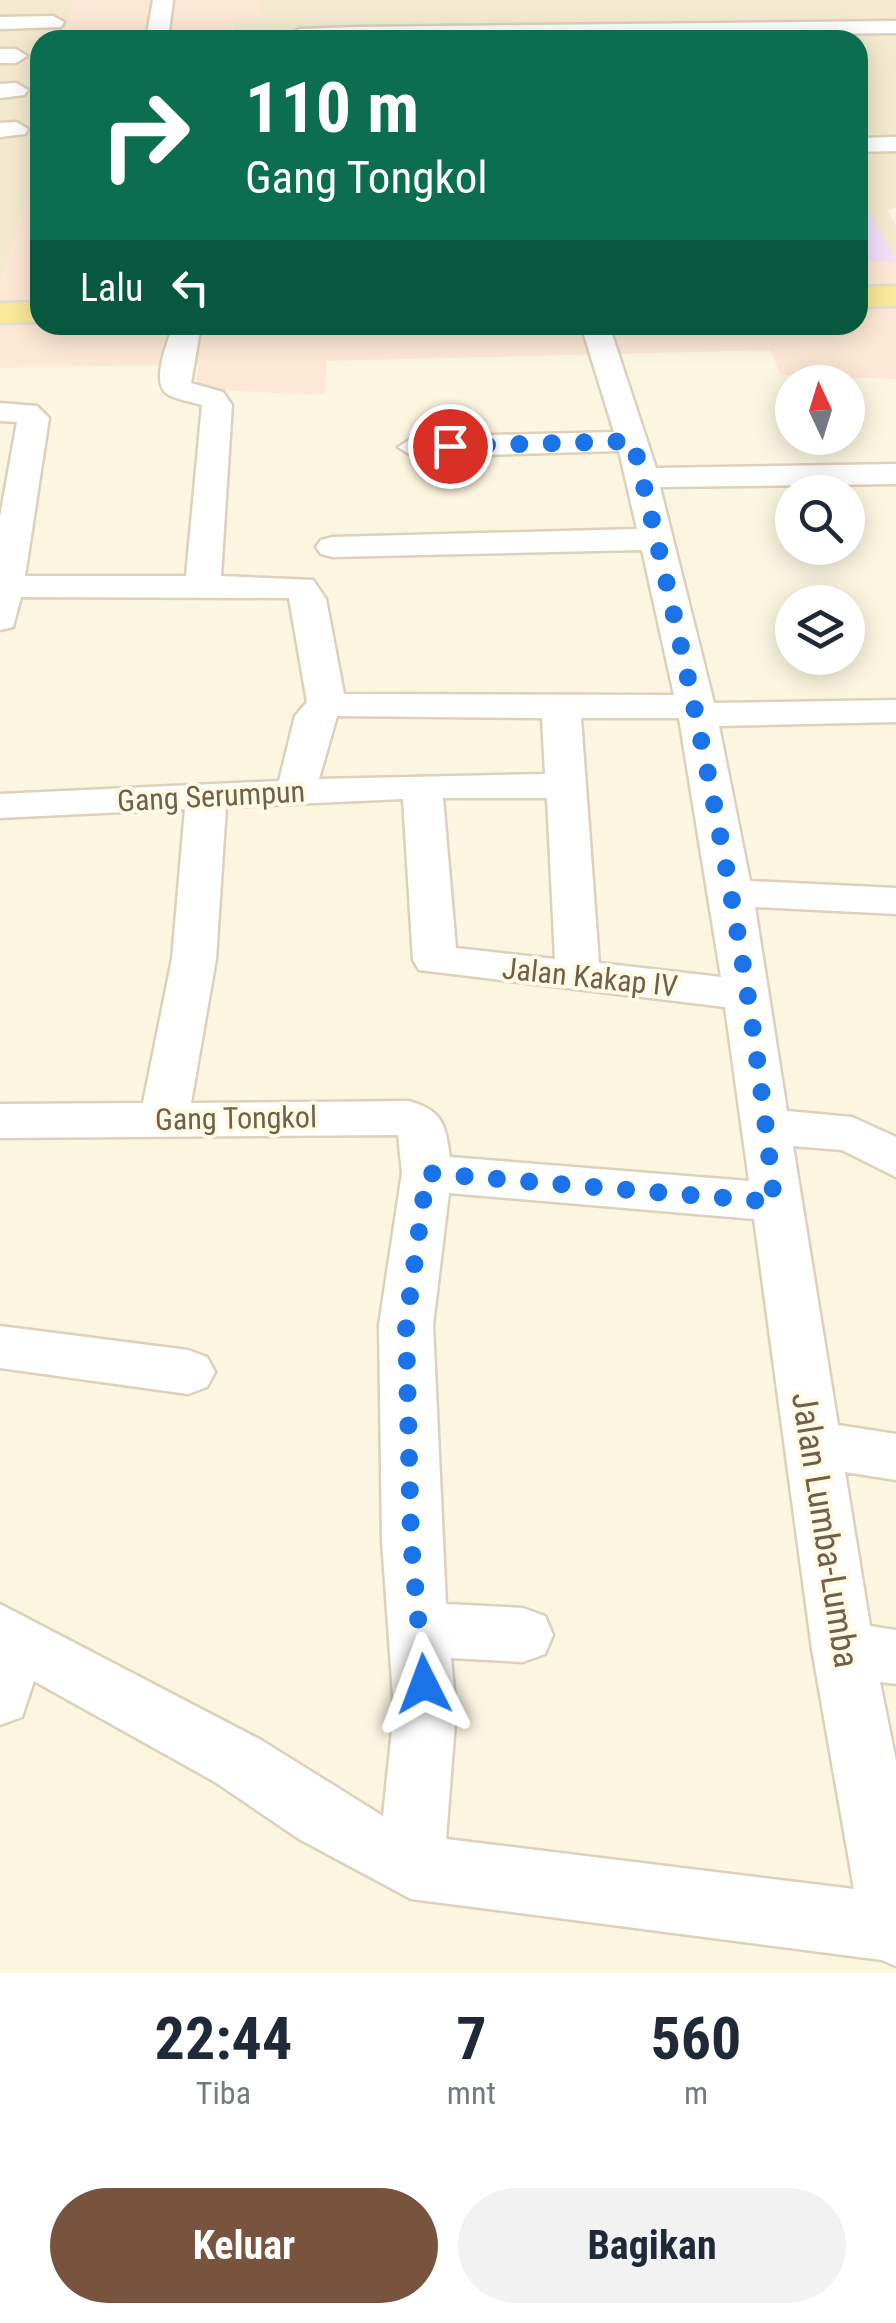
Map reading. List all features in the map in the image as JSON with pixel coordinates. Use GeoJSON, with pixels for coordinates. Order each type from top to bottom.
{"type":"FeatureCollection","features":[{"type":"Feature","properties":{"kind":"main road"},"geometry":{"type":"LineString","coordinates":[[868,297],[896,296]]}},
{"type":"Feature","properties":{"kind":"main road"},"geometry":{"type":"LineString","coordinates":[[0,313],[30,312]]}},
{"type":"Feature","properties":{"kind":"street"},"geometry":{"type":"LineString","coordinates":[[159,30],[164,0]]}},
{"type":"Feature","properties":{"kind":"street"},"geometry":{"type":"LineString","coordinates":[[0,23],[53,22]]}},
{"type":"Feature","properties":{"kind":"street"},"geometry":{"type":"LineString","coordinates":[[356,30],[896,27]]}},
{"type":"Feature","properties":{"kind":"street"},"geometry":{"type":"LineString","coordinates":[[868,144],[896,144]]}},
{"type":"Feature","properties":{"kind":"street"},"geometry":{"type":"LineString","coordinates":[[185,335],[175,376],[177,388],[212,398],[216,405],[202,589]]}},
{"type":"Feature","properties":{"kind":"street","name":"Jalan Lumba-Lumba"},"geometry":{"type":"LineString","coordinates":[[598,335],[638,460],[697,711],[731,893],[811,1444],[869,1653],[896,1930]]}},
{"type":"Feature","properties":{"kind":"street"},"geometry":{"type":"LineString","coordinates":[[0,412],[26,413],[34,418],[2,597],[301,586],[308,599],[327,704]]}},
{"type":"Feature","properties":{"kind":"street"},"geometry":{"type":"LineString","coordinates":[[414,447],[896,474]]}},
{"type":"Feature","properties":{"kind":"street"},"geometry":{"type":"LineString","coordinates":[[333,547],[656,539]]}},
{"type":"Feature","properties":{"kind":"street"},"geometry":{"type":"LineString","coordinates":[[296,793],[314,716],[327,704],[896,711]]}},
{"type":"Feature","properties":{"kind":"street"},"geometry":{"type":"LineString","coordinates":[[561,707],[578,976]]}},
{"type":"Feature","properties":{"kind":"street","name":"Gang Serumpun"},"geometry":{"type":"LineString","coordinates":[[0,806],[422,786],[565,786]]}},
{"type":"Feature","properties":{"kind":"street","name":"Jalan Kakap IV"},"geometry":{"type":"LineString","coordinates":[[422,786],[435,960],[745,994]]}},
{"type":"Feature","properties":{"kind":"street"},"geometry":{"type":"LineString","coordinates":[[164,1119],[191,996],[207,868],[206,797]]}},
{"type":"Feature","properties":{"kind":"street"},"geometry":{"type":"LineString","coordinates":[[731,893],[896,901]]}},
{"type":"Feature","properties":{"kind":"street","name":"Gang Tongkol"},"geometry":{"type":"LineString","coordinates":[[0,1120],[409,1118],[421,1124],[427,1173],[406,1325],[411,1541],[425,1710],[411,1867]]}},
{"type":"Feature","properties":{"kind":"street"},"geometry":{"type":"LineString","coordinates":[[767,1126],[852,1134],[896,1159]]}},
{"type":"Feature","properties":{"kind":"street"},"geometry":{"type":"LineString","coordinates":[[427,1173],[774,1202]]}},
{"type":"Feature","properties":{"kind":"street"},"geometry":{"type":"LineString","coordinates":[[0,1347],[188,1372]]}},
{"type":"Feature","properties":{"kind":"street"},"geometry":{"type":"LineString","coordinates":[[811,1444],[896,1457]]}},
{"type":"Feature","properties":{"kind":"street"},"geometry":{"type":"LineString","coordinates":[[421,1630],[523,1634]]}},
{"type":"Feature","properties":{"kind":"street"},"geometry":{"type":"LineString","coordinates":[[3,1654],[238,1761],[322,1817],[411,1867],[896,1930]]}},
{"type":"Feature","properties":{"kind":"shaded area"},"geometry":{"type":"Polygon","coordinates":[[[0,0],[74,0],[66,30],[30,30],[30,188],[0,282],[0,0]]]}},
{"type":"Feature","properties":{"kind":"shaded area"},"geometry":{"type":"Polygon","coordinates":[[[74,0],[259,0],[259,19],[234,19],[234,30],[66,30],[74,0]]]}},
{"type":"Feature","properties":{"kind":"shaded area"},"geometry":{"type":"Polygon","coordinates":[[[259,0],[896,0],[896,208],[887,209],[896,225],[896,258],[868,259],[868,30],[234,30],[234,19],[258,19],[259,0]]]}},
{"type":"Feature","properties":{"kind":"shaded area"},"geometry":{"type":"Polygon","coordinates":[[[30,188],[30,335],[868,335],[868,259],[896,258],[896,379],[865,378],[865,365],[777,365],[770,350],[327,361],[324,395],[196,389],[198,365],[0,367],[0,282],[30,188]]]}},
{"type":"Feature","properties":{"kind":"shaded area"},"geometry":{"type":"Polygon","coordinates":[[[868,216],[872,216],[896,261],[868,262],[868,216]]]}},
{"type":"Feature","properties":{"kind":"route"},"geometry":{"type":"LineString","coordinates":[[424,1684],[411,1541],[406,1325],[427,1173],[774,1202],[767,1126],[731,893],[696,707],[633,441],[450,446]]}}]}
